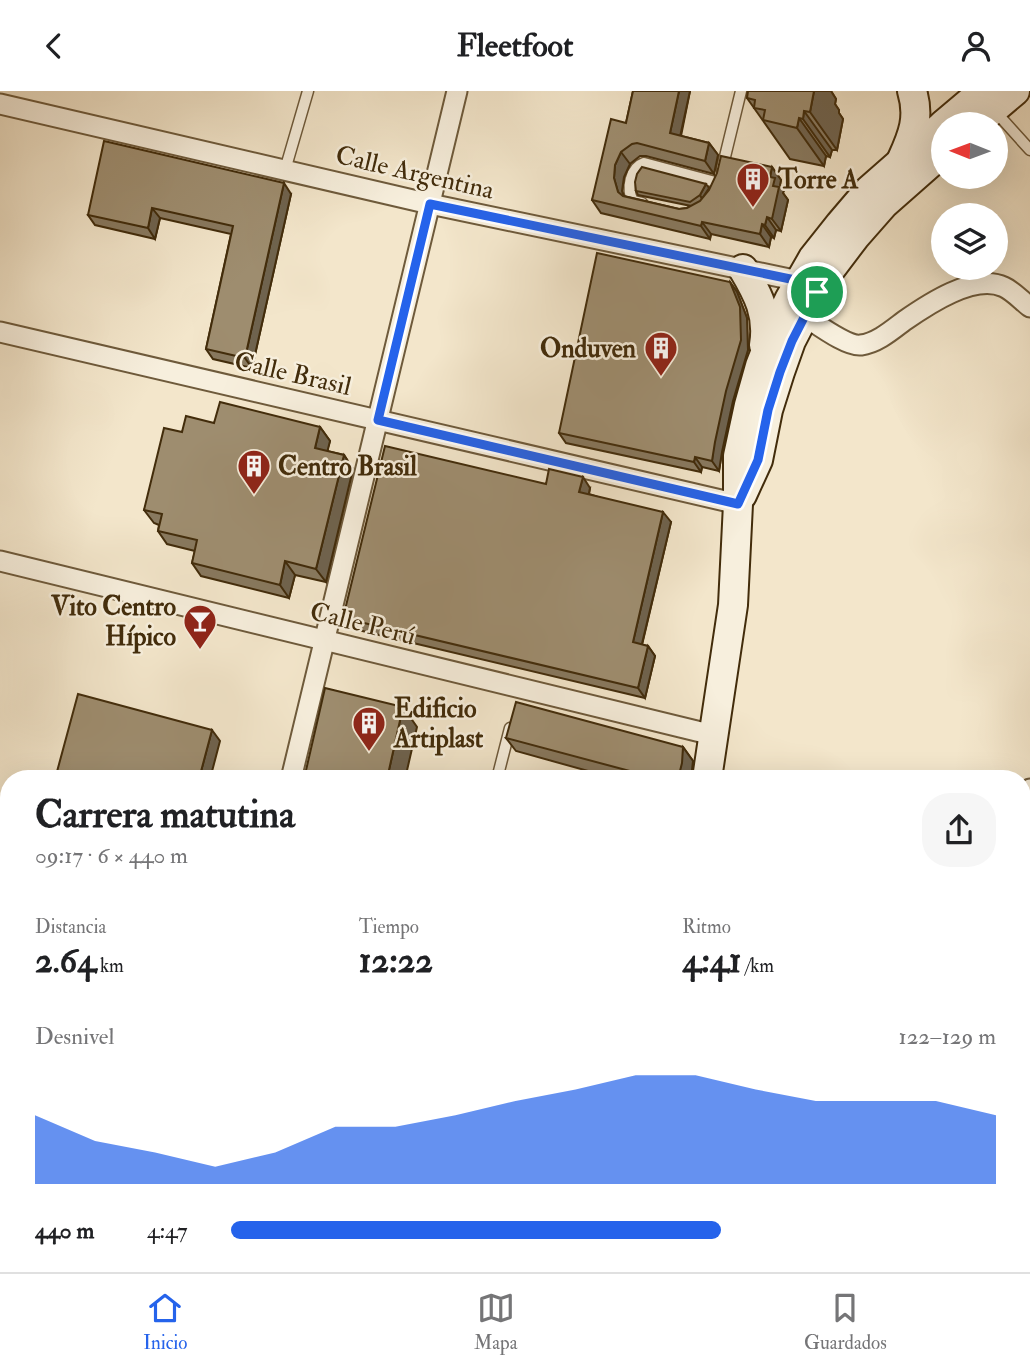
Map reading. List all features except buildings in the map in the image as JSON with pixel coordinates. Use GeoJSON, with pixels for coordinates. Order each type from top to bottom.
{"type":"FeatureCollection","features":[{"type":"Feature","properties":{"kind":"main road"},"geometry":{"type":"LineString","coordinates":[[882,191],[901,161],[913,134],[915,100],[912,91]]}},
{"type":"Feature","properties":{"kind":"main road"},"geometry":{"type":"LineString","coordinates":[[965,112],[981,102],[1015,91]]}},
{"type":"Feature","properties":{"kind":"main road"},"geometry":{"type":"LineString","coordinates":[[901,161],[931,136]]}},
{"type":"Feature","properties":{"kind":"main road"},"geometry":{"type":"LineString","coordinates":[[738,504],[758,460],[768,410],[807,296],[813,258],[826,241],[882,191],[931,160]]}},
{"type":"Feature","properties":{"kind":"main road"},"geometry":{"type":"LineString","coordinates":[[743,269],[758,294],[763,315],[765,336],[760,366]]}},
{"type":"Feature","properties":{"kind":"main road"},"geometry":{"type":"LineString","coordinates":[[707,770],[733,605],[738,456],[760,366],[773,333],[807,296]]}},
{"type":"Feature","properties":{"kind":"street"},"geometry":{"type":"LineString","coordinates":[[293,770],[457,91]]}},
{"type":"Feature","properties":{"kind":"street","name":"Calle Argentina"},"geometry":{"type":"LineString","coordinates":[[0,104],[430,204],[743,269],[807,296],[848,342],[860,345],[888,333],[925,307],[951,293],[979,284],[1004,287],[1030,307]]}},
{"type":"Feature","properties":{"kind":"street","name":"Calle Brasil"},"geometry":{"type":"LineString","coordinates":[[0,332],[738,504]]}},
{"type":"Feature","properties":{"kind":"street","name":"Calle Perú"},"geometry":{"type":"LineString","coordinates":[[0,561],[324,640],[518,695],[713,735]]}},
{"type":"Feature","properties":{"kind":"lane"},"geometry":{"type":"LineString","coordinates":[[285,170],[308,91]]}},
{"type":"Feature","properties":{"kind":"lane"},"geometry":{"type":"LineString","coordinates":[[656,206],[634,201],[630,195],[629,188],[635,169],[644,163],[717,188],[741,91]]}},
{"type":"Feature","properties":{"kind":"lane"},"geometry":{"type":"LineString","coordinates":[[981,102],[1030,150]]}},
{"type":"Feature","properties":{"kind":"lane"},"geometry":{"type":"LineString","coordinates":[[500,770],[514,714]]}},
{"type":"Feature","properties":{"kind":"place","name":"Torre A"},"geometry":{"type":"Point","coordinates":[753,209]}},
{"type":"Feature","properties":{"kind":"place","name":"Onduven"},"geometry":{"type":"Point","coordinates":[661,378]}},
{"type":"Feature","properties":{"kind":"place","name":"Centro Brasil"},"geometry":{"type":"Point","coordinates":[254,496]}},
{"type":"Feature","properties":{"kind":"place","name":"Vito Centro Hípico"},"geometry":{"type":"Point","coordinates":[200,651]}},
{"type":"Feature","properties":{"kind":"place","name":"Edificio Artiplast"},"geometry":{"type":"Point","coordinates":[369,753]}},
{"type":"Feature","properties":{"kind":"route"},"geometry":{"type":"LineString","coordinates":[[430,204],[800,281],[817,292],[792,341],[780,372],[768,410],[758,460],[738,504],[378,420],[430,204]]}}]}
